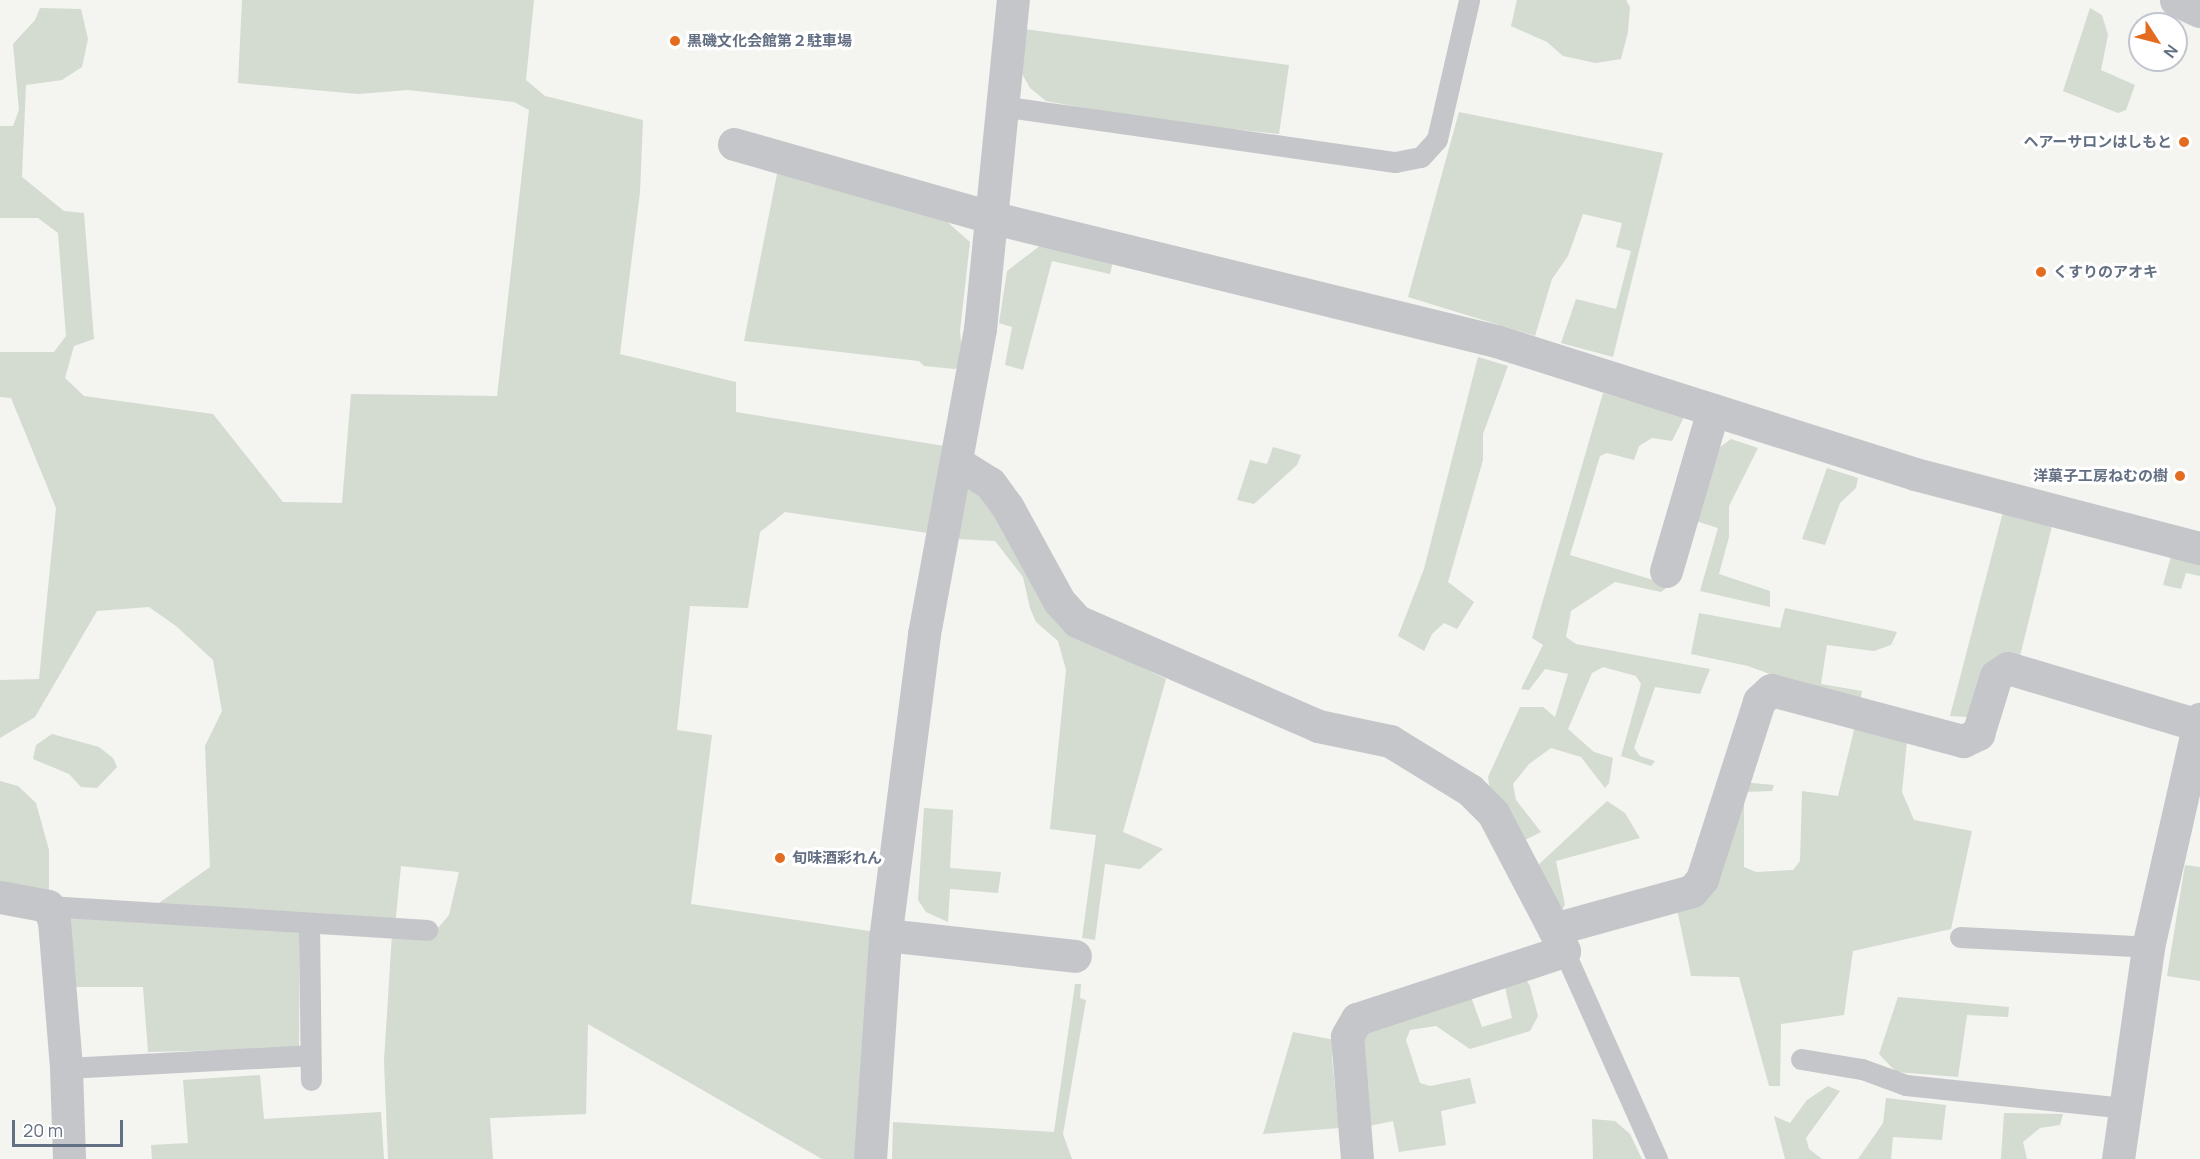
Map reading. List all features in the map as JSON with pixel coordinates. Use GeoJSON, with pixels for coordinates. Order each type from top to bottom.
{"type":"FeatureCollection","features":[{"type":"Feature","properties":{"kind":"street"},"geometry":{"type":"LineString","coordinates":[[870,1159],[886,935],[924,634],[980,330],[1013,0]]}},
{"type":"Feature","properties":{"kind":"street"},"geometry":{"type":"LineString","coordinates":[[2176,0],[2200,11]]}},
{"type":"Feature","properties":{"kind":"street"},"geometry":{"type":"LineString","coordinates":[[734,144],[990,217],[1496,341],[1915,474],[2200,548]]}},
{"type":"Feature","properties":{"kind":"street"},"geometry":{"type":"LineString","coordinates":[[1666,572],[1713,410]]}},
{"type":"Feature","properties":{"kind":"street"},"geometry":{"type":"LineString","coordinates":[[956,462],[990,483],[1007,506],[1059,601],[1077,621],[1318,726],[1390,741],[1470,790],[1493,813],[1559,940]]}},
{"type":"Feature","properties":{"kind":"street"},"geometry":{"type":"LineString","coordinates":[[1357,1159],[1347,1036],[1357,1019],[1692,891],[1702,879],[1759,700],[1771,690],[1964,741],[1978,734],[1996,676],[2008,668],[2199,722],[2148,947],[2118,1159]]}},
{"type":"Feature","properties":{"kind":"street"},"geometry":{"type":"LineString","coordinates":[[0,897],[48,906],[54,921],[66,1068],[69,1159]]}},
{"type":"Feature","properties":{"kind":"street"},"geometry":{"type":"LineString","coordinates":[[886,935],[1075,956]]}},
{"type":"Feature","properties":{"kind":"lane"},"geometry":{"type":"LineString","coordinates":[[1001,106],[1395,162],[1421,157],[1437,139],[1469,0]]}},
{"type":"Feature","properties":{"kind":"lane"},"geometry":{"type":"LineString","coordinates":[[48,906],[427,930]]}},
{"type":"Feature","properties":{"kind":"lane"},"geometry":{"type":"LineString","coordinates":[[309,923],[310,1080]]}},
{"type":"Feature","properties":{"kind":"lane"},"geometry":{"type":"LineString","coordinates":[[1960,937],[2148,947]]}},
{"type":"Feature","properties":{"kind":"lane"},"geometry":{"type":"LineString","coordinates":[[1559,940],[1657,1159]]}},
{"type":"Feature","properties":{"kind":"lane"},"geometry":{"type":"LineString","coordinates":[[66,1068],[310,1055]]}},
{"type":"Feature","properties":{"kind":"lane"},"geometry":{"type":"LineString","coordinates":[[1801,1059],[1862,1069],[1906,1085],[2124,1108]]}},
{"type":"Feature","properties":{"kind":"shaded area"},"geometry":{"type":"Polygon","coordinates":[[[242,0],[534,0],[526,80],[545,96],[643,120],[640,192],[620,354],[736,382],[736,412],[944,446],[928,533],[785,512],[760,532],[748,608],[690,606],[677,730],[712,735],[691,904],[876,932],[856,1159],[822,1159],[588,1024],[586,1114],[490,1118],[493,1159],[388,1159],[384,1061],[392,934],[433,934],[449,915],[459,872],[401,866],[395,926],[300,926],[299,1048],[148,1052],[143,987],[76,987],[69,913],[159,903],[210,867],[205,746],[222,711],[213,660],[176,626],[149,607],[97,611],[35,717],[0,738],[0,680],[39,679],[56,508],[11,398],[0,397],[0,352],[54,352],[66,336],[58,233],[38,218],[0,218],[0,126],[13,126],[19,110],[13,44],[35,20],[40,8],[81,9],[88,39],[82,67],[62,80],[26,85],[22,177],[64,211],[84,213],[94,339],[74,346],[65,378],[84,396],[213,414],[283,502],[342,503],[351,394],[497,396],[529,110],[514,102],[408,90],[358,94],[238,83],[242,0]]]}},
{"type":"Feature","properties":{"kind":"shaded area"},"geometry":{"type":"Polygon","coordinates":[[[1517,0],[1626,0],[1630,7],[1628,32],[1621,59],[1596,63],[1563,56],[1547,42],[1511,26],[1517,0]]]}},
{"type":"Feature","properties":{"kind":"shaded area"},"geometry":{"type":"Polygon","coordinates":[[[2090,8],[2102,15],[2108,35],[2101,70],[2135,85],[2126,110],[2118,113],[2063,91],[2090,8]]]}},
{"type":"Feature","properties":{"kind":"shaded area"},"geometry":{"type":"Polygon","coordinates":[[[1024,29],[1289,65],[1279,134],[1156,121],[1046,101],[1030,88],[1021,72],[1024,29]]]}},
{"type":"Feature","properties":{"kind":"shaded area"},"geometry":{"type":"Polygon","coordinates":[[[1459,112],[1663,153],[1613,357],[1561,343],[1576,299],[1616,309],[1631,251],[1616,247],[1622,223],[1583,214],[1568,256],[1552,279],[1535,336],[1408,297],[1459,112]]]}},
{"type":"Feature","properties":{"kind":"shaded area"},"geometry":{"type":"Polygon","coordinates":[[[778,169],[936,212],[970,242],[960,331],[963,364],[955,369],[924,366],[919,361],[744,341],[778,169]]]}},
{"type":"Feature","properties":{"kind":"shaded area"},"geometry":{"type":"Polygon","coordinates":[[[1041,245],[1113,262],[1110,274],[1052,261],[1023,370],[1005,365],[1012,327],[999,323],[1007,271],[1041,245]]]}},
{"type":"Feature","properties":{"kind":"shaded area"},"geometry":{"type":"Polygon","coordinates":[[[1478,357],[1508,366],[1483,434],[1483,460],[1448,582],[1474,602],[1457,629],[1444,623],[1432,634],[1424,651],[1398,636],[1424,569],[1478,357]]]}},
{"type":"Feature","properties":{"kind":"shaded area"},"geometry":{"type":"Polygon","coordinates":[[[1603,393],[1684,417],[1672,441],[1652,438],[1639,446],[1634,460],[1607,453],[1600,456],[1570,555],[1670,585],[1661,592],[1615,582],[1571,611],[1566,637],[1576,644],[1710,669],[1700,694],[1655,687],[1634,748],[1640,756],[1655,761],[1651,766],[1621,756],[1641,684],[1636,676],[1603,667],[1592,673],[1568,729],[1594,752],[1613,758],[1609,783],[1605,788],[1581,757],[1551,748],[1529,764],[1513,784],[1516,800],[1541,832],[1523,841],[1490,791],[1488,777],[1520,707],[1543,707],[1555,717],[1568,674],[1545,669],[1529,690],[1521,689],[1543,645],[1532,638],[1603,393]]]}},
{"type":"Feature","properties":{"kind":"shaded area"},"geometry":{"type":"Polygon","coordinates":[[[1731,439],[1758,448],[1729,506],[1729,537],[1719,574],[1770,591],[1770,607],[1700,591],[1718,528],[1696,521],[1720,447],[1731,439]]]}},
{"type":"Feature","properties":{"kind":"shaded area"},"geometry":{"type":"Polygon","coordinates":[[[1273,447],[1301,455],[1297,465],[1254,504],[1237,500],[1250,460],[1267,464],[1273,447]]]}},
{"type":"Feature","properties":{"kind":"shaded area"},"geometry":{"type":"Polygon","coordinates":[[[1827,468],[1858,478],[1856,488],[1840,503],[1825,545],[1802,539],[1827,468]]]}},
{"type":"Feature","properties":{"kind":"shaded area"},"geometry":{"type":"Polygon","coordinates":[[[967,488],[991,499],[1070,632],[1166,679],[1123,832],[1163,849],[1140,869],[1105,864],[1095,940],[1082,938],[1096,835],[1050,829],[1066,670],[1058,641],[1036,622],[1030,608],[1023,577],[995,541],[957,539],[967,488]]]}},
{"type":"Feature","properties":{"kind":"shaded area"},"geometry":{"type":"Polygon","coordinates":[[[2003,512],[2052,526],[2020,656],[1968,717],[1950,716],[2003,512]]]}},
{"type":"Feature","properties":{"kind":"shaded area"},"geometry":{"type":"Polygon","coordinates":[[[2171,556],[2191,559],[2200,565],[2200,576],[2186,573],[2181,589],[2163,585],[2171,556]]]}},
{"type":"Feature","properties":{"kind":"shaded area"},"geometry":{"type":"Polygon","coordinates":[[[1785,608],[1897,632],[1891,645],[1874,651],[1827,645],[1821,684],[1862,691],[1859,707],[1748,666],[1691,654],[1699,613],[1780,628],[1785,608]]]}},
{"type":"Feature","properties":{"kind":"shaded area"},"geometry":{"type":"Polygon","coordinates":[[[1855,726],[1907,741],[1902,792],[1914,820],[1972,831],[1951,929],[1853,951],[1844,1015],[1781,1024],[1780,1086],[1769,1086],[1739,977],[1691,976],[1677,909],[1741,782],[1774,785],[1772,791],[1744,792],[1744,867],[1756,872],[1793,870],[1800,861],[1802,791],[1838,796],[1855,726]]]}},
{"type":"Feature","properties":{"kind":"shaded area"},"geometry":{"type":"Polygon","coordinates":[[[52,734],[99,747],[113,758],[117,767],[97,788],[81,787],[69,774],[33,759],[36,745],[52,734]]]}},
{"type":"Feature","properties":{"kind":"shaded area"},"geometry":{"type":"Polygon","coordinates":[[[0,781],[18,786],[36,803],[49,850],[49,893],[0,883],[0,781]]]}},
{"type":"Feature","properties":{"kind":"shaded area"},"geometry":{"type":"Polygon","coordinates":[[[1607,801],[1625,813],[1640,838],[1556,861],[1565,905],[1562,910],[1536,867],[1607,801]]]}},
{"type":"Feature","properties":{"kind":"shaded area"},"geometry":{"type":"Polygon","coordinates":[[[924,808],[953,810],[950,868],[1001,872],[998,893],[950,889],[948,922],[926,912],[918,900],[924,808]]]}},
{"type":"Feature","properties":{"kind":"shaded area"},"geometry":{"type":"Polygon","coordinates":[[[2185,865],[2200,867],[2200,981],[2167,976],[2185,865]]]}},
{"type":"Feature","properties":{"kind":"shaded area"},"geometry":{"type":"Polygon","coordinates":[[[1523,975],[1530,986],[1538,1016],[1530,1031],[1470,1049],[1436,1026],[1410,1030],[1406,1040],[1420,1083],[1430,1086],[1470,1078],[1476,1103],[1441,1111],[1446,1145],[1399,1152],[1393,1121],[1369,1126],[1358,1041],[1367,1028],[1470,994],[1482,1027],[1512,1018],[1504,983],[1523,975]]]}},
{"type":"Feature","properties":{"kind":"shaded area"},"geometry":{"type":"Polygon","coordinates":[[[1075,984],[1081,984],[1080,998],[1086,1000],[1063,1134],[1072,1159],[892,1159],[893,1122],[1054,1132],[1075,984]]]}},
{"type":"Feature","properties":{"kind":"shaded area"},"geometry":{"type":"Polygon","coordinates":[[[1898,997],[2009,1007],[2008,1017],[1967,1015],[1958,1077],[1896,1072],[1879,1054],[1898,997]]]}},
{"type":"Feature","properties":{"kind":"shaded area"},"geometry":{"type":"Polygon","coordinates":[[[1293,1032],[1335,1040],[1332,1058],[1339,1128],[1263,1134],[1293,1032]]]}},
{"type":"Feature","properties":{"kind":"shaded area"},"geometry":{"type":"Polygon","coordinates":[[[260,1075],[264,1119],[381,1112],[384,1159],[152,1159],[151,1145],[188,1143],[183,1080],[260,1075]]]}},
{"type":"Feature","properties":{"kind":"shaded area"},"geometry":{"type":"Polygon","coordinates":[[[1828,1086],[1840,1091],[1806,1138],[1809,1149],[1822,1159],[1785,1159],[1774,1116],[1790,1123],[1807,1100],[1828,1086]]]}},
{"type":"Feature","properties":{"kind":"shaded area"},"geometry":{"type":"Polygon","coordinates":[[[1886,1098],[1946,1105],[1942,1140],[1893,1137],[1891,1159],[1858,1159],[1883,1123],[1886,1098]]]}},
{"type":"Feature","properties":{"kind":"shaded area"},"geometry":{"type":"Polygon","coordinates":[[[2004,1113],[2063,1114],[2060,1125],[2040,1128],[2023,1142],[2027,1159],[2001,1159],[2004,1113]]]}},
{"type":"Feature","properties":{"kind":"shaded area"},"geometry":{"type":"Polygon","coordinates":[[[1592,1119],[1615,1121],[1630,1134],[1642,1159],[1593,1159],[1592,1119]]]}},
{"type":"Feature","properties":{"kind":"place","name":"黒磯文化会館第２駐車場"},"geometry":{"type":"Point","coordinates":[675,41]}},
{"type":"Feature","properties":{"kind":"place","name":"ヘアーサロンはしもと"},"geometry":{"type":"Point","coordinates":[2184,142]}},
{"type":"Feature","properties":{"kind":"place","name":"くすりのアオキ"},"geometry":{"type":"Point","coordinates":[2041,272]}},
{"type":"Feature","properties":{"kind":"place","name":"洋菓子工房ねむの樹"},"geometry":{"type":"Point","coordinates":[2180,476]}},
{"type":"Feature","properties":{"kind":"place","name":"旬味酒彩れん"},"geometry":{"type":"Point","coordinates":[780,858]}}]}
